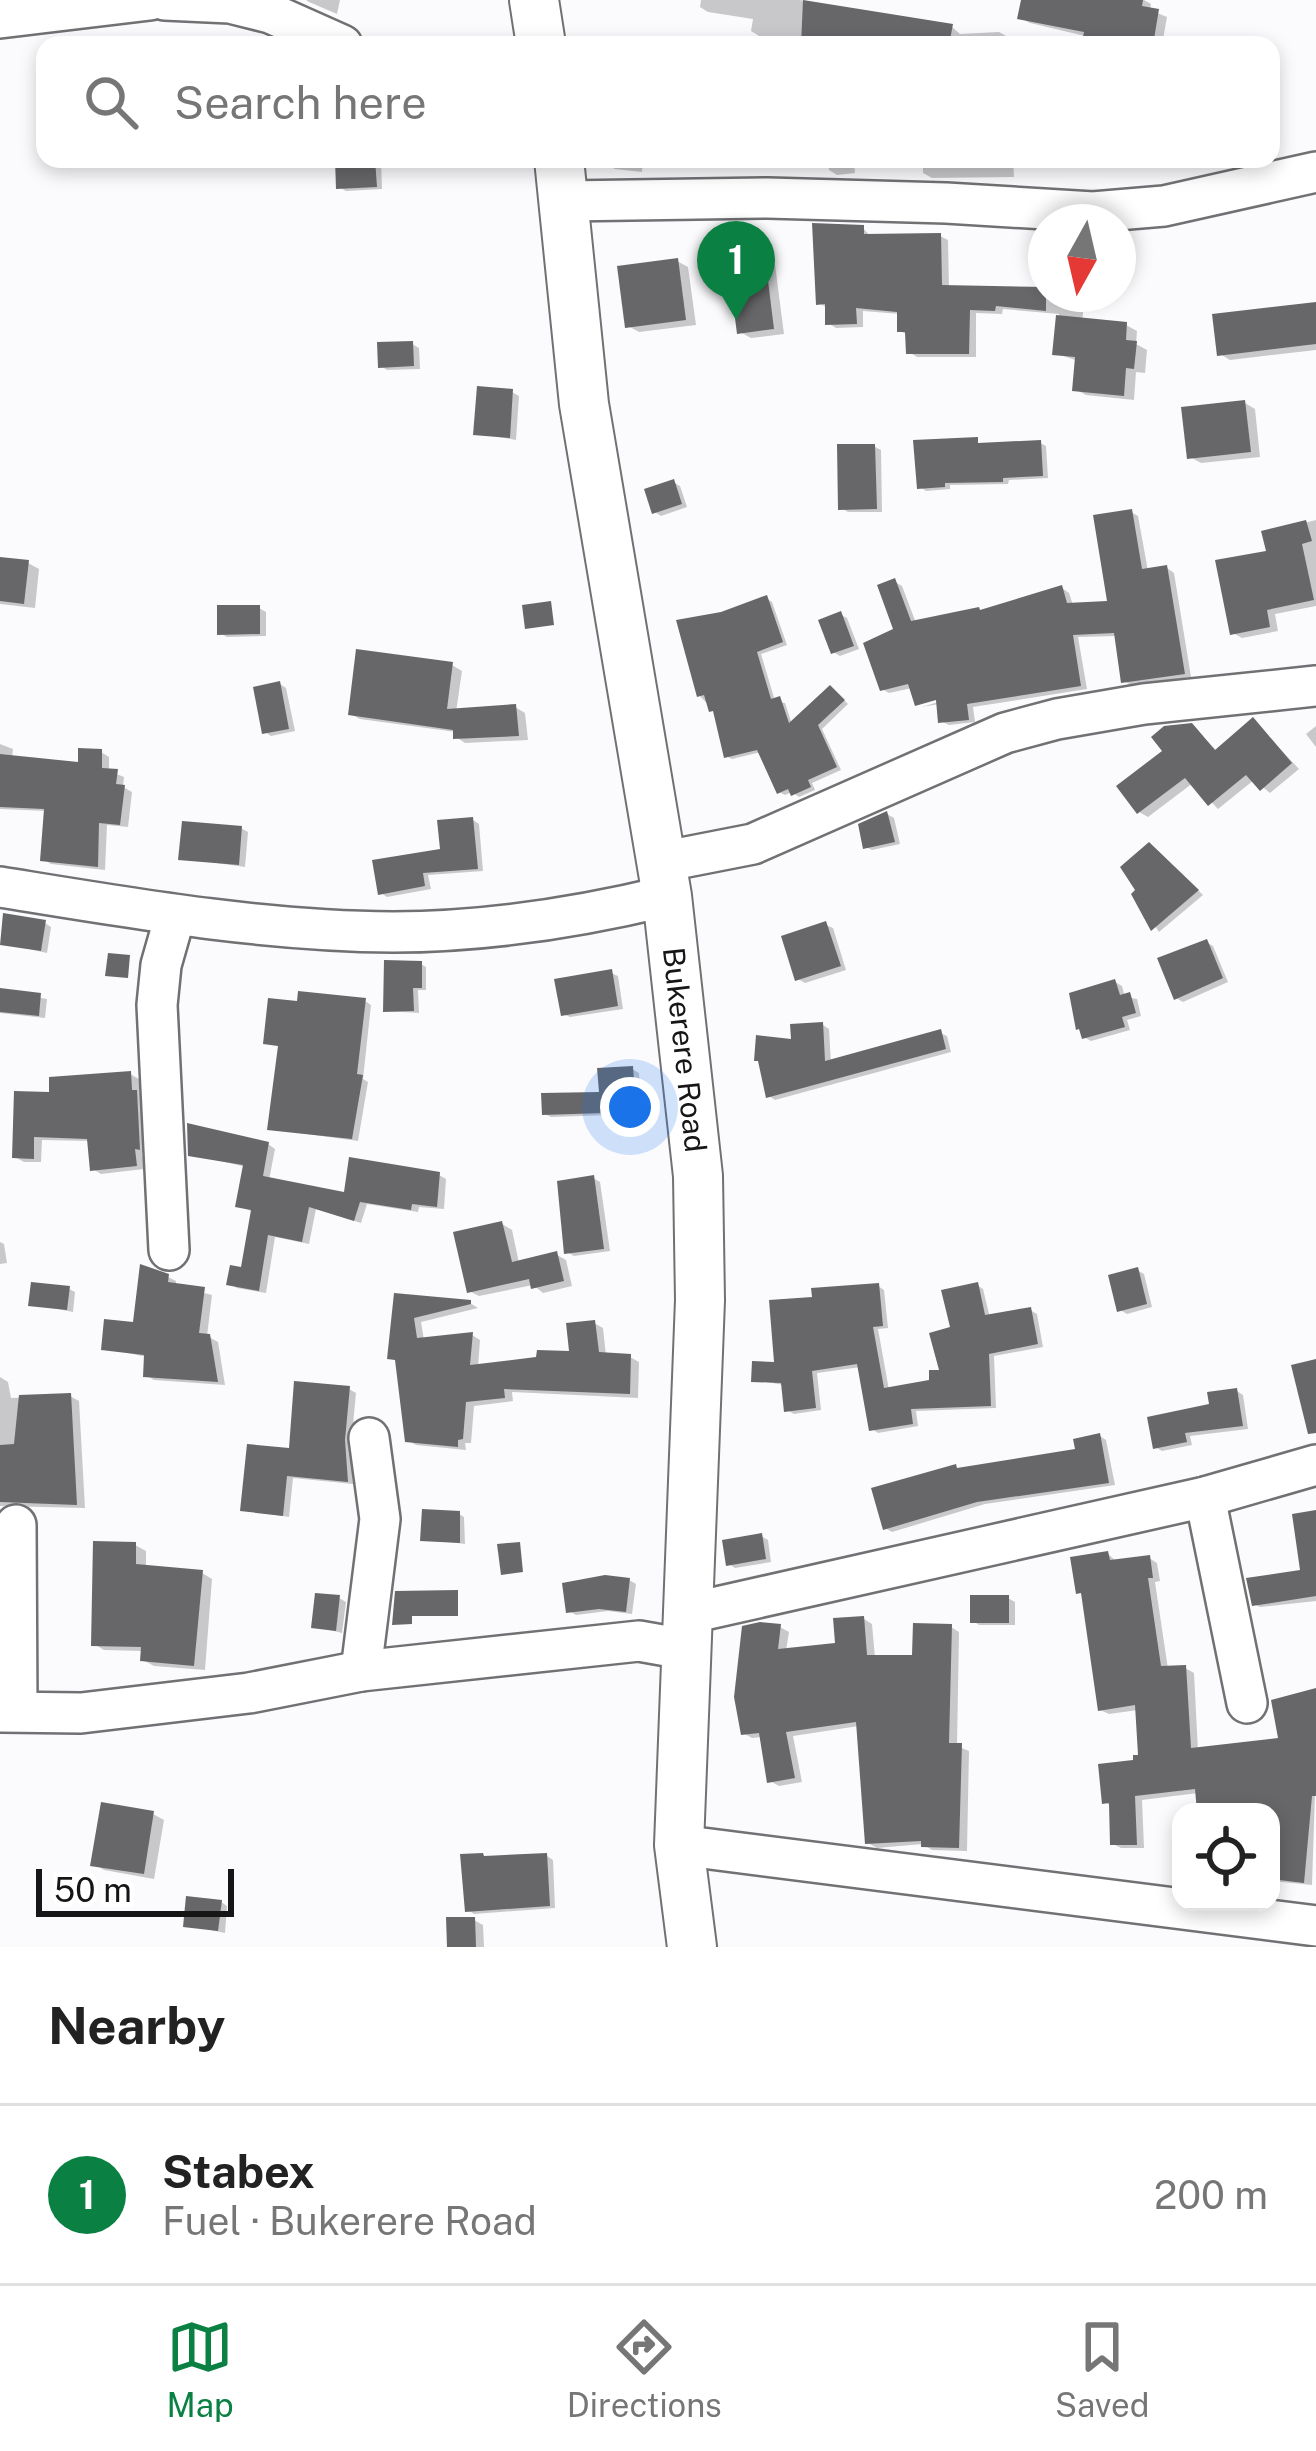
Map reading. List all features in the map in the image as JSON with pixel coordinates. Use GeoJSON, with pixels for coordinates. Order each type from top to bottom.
{"type":"FeatureCollection","features":[{"type":"Feature","properties":{"kind":"main road"},"geometry":{"type":"LineString","coordinates":[[534,0],[540,36]]}},
{"type":"Feature","properties":{"kind":"main road","name":"Bukerere Road"},"geometry":{"type":"LineString","coordinates":[[562,180],[584,404],[664,879],[698,1176],[700,1300],[679,1845],[692,1947]]}},
{"type":"Feature","properties":{"kind":"street"},"geometry":{"type":"LineString","coordinates":[[0,18],[150,0]]}},
{"type":"Feature","properties":{"kind":"street"},"geometry":{"type":"LineString","coordinates":[[165,0],[230,3],[270,13],[322,36]]}},
{"type":"Feature","properties":{"kind":"street"},"geometry":{"type":"LineString","coordinates":[[562,180],[768,198],[1093,212],[1164,206],[1316,172]]}},
{"type":"Feature","properties":{"kind":"street"},"geometry":{"type":"LineString","coordinates":[[0,886],[175,916],[398,932],[619,908],[664,879],[1005,733],[1100,710],[1316,686]]}},
{"type":"Feature","properties":{"kind":"street"},"geometry":{"type":"LineString","coordinates":[[169,1250],[157,1005],[161,965],[175,916]]}},
{"type":"Feature","properties":{"kind":"street"},"geometry":{"type":"LineString","coordinates":[[361,1671],[380,1519],[369,1438]]}},
{"type":"Feature","properties":{"kind":"street"},"geometry":{"type":"LineString","coordinates":[[16,1525],[9,1712],[81,1712],[249,1694],[361,1671],[685,1632],[1316,1466]]}},
{"type":"Feature","properties":{"kind":"street"},"geometry":{"type":"LineString","coordinates":[[1205,1497],[1247,1702]]}},
{"type":"Feature","properties":{"kind":"street"},"geometry":{"type":"LineString","coordinates":[[679,1845],[1316,1926]]}},
{"type":"Feature","properties":{"kind":"building"},"geometry":{"type":"Polygon","coordinates":[[[803,0],[953,24],[951,36],[801,36],[803,0]]]}},
{"type":"Feature","properties":{"kind":"building"},"geometry":{"type":"Polygon","coordinates":[[[1021,0],[1143,0],[1142,6],[1159,9],[1154,36],[1083,36],[1084,32],[1017,19],[1021,0]]]}},
{"type":"Feature","properties":{"kind":"building"},"geometry":{"type":"Polygon","coordinates":[[[335,168],[376,168],[377,187],[336,189],[335,168]]]}},
{"type":"Feature","properties":{"kind":"building"},"geometry":{"type":"Polygon","coordinates":[[[812,223],[864,225],[864,234],[941,233],[942,285],[1028,287],[1028,309],[996,306],[995,311],[970,310],[969,354],[906,354],[905,332],[897,332],[897,312],[856,308],[857,324],[825,325],[825,304],[816,305],[812,223]]]}},
{"type":"Feature","properties":{"kind":"building"},"geometry":{"type":"Polygon","coordinates":[[[763,240],[774,329],[737,334],[726,245],[763,240]]]}},
{"type":"Feature","properties":{"kind":"building"},"geometry":{"type":"Polygon","coordinates":[[[678,258],[686,320],[625,328],[617,266],[678,258]]]}},
{"type":"Feature","properties":{"kind":"building"},"geometry":{"type":"Polygon","coordinates":[[[1316,302],[1316,344],[1217,356],[1212,314],[1316,302]]]}},
{"type":"Feature","properties":{"kind":"building"},"geometry":{"type":"Polygon","coordinates":[[[1056,315],[1127,322],[1126,340],[1137,341],[1134,369],[1126,368],[1124,396],[1072,391],[1075,357],[1052,355],[1056,315]]]}},
{"type":"Feature","properties":{"kind":"building"},"geometry":{"type":"Polygon","coordinates":[[[413,341],[414,366],[378,368],[377,342],[413,341]]]}},
{"type":"Feature","properties":{"kind":"building"},"geometry":{"type":"Polygon","coordinates":[[[477,386],[513,389],[510,438],[473,435],[477,386]]]}},
{"type":"Feature","properties":{"kind":"building"},"geometry":{"type":"Polygon","coordinates":[[[1245,400],[1251,452],[1187,459],[1181,407],[1245,400]]]}},
{"type":"Feature","properties":{"kind":"building"},"geometry":{"type":"Polygon","coordinates":[[[978,437],[978,443],[1041,440],[1043,476],[917,489],[913,440],[978,437]]]}},
{"type":"Feature","properties":{"kind":"building"},"geometry":{"type":"Polygon","coordinates":[[[837,444],[875,444],[877,509],[838,510],[837,444]]]}},
{"type":"Feature","properties":{"kind":"building"},"geometry":{"type":"Polygon","coordinates":[[[674,479],[682,504],[652,514],[644,489],[674,479]]]}},
{"type":"Feature","properties":{"kind":"building"},"geometry":{"type":"Polygon","coordinates":[[[1132,509],[1142,569],[1167,565],[1185,674],[1121,683],[1114,633],[1073,635],[1081,686],[967,704],[969,720],[938,723],[936,700],[915,706],[908,684],[880,691],[863,643],[893,629],[877,585],[895,578],[911,621],[980,610],[1062,585],[1067,603],[1107,601],[1093,515],[1132,509]]]}},
{"type":"Feature","properties":{"kind":"building"},"geometry":{"type":"Polygon","coordinates":[[[1306,520],[1312,541],[1302,544],[1314,600],[1267,610],[1270,627],[1230,635],[1215,560],[1266,551],[1261,531],[1306,520]]]}},
{"type":"Feature","properties":{"kind":"building"},"geometry":{"type":"Polygon","coordinates":[[[0,557],[29,560],[24,604],[0,601],[0,557]]]}},
{"type":"Feature","properties":{"kind":"building"},"geometry":{"type":"Polygon","coordinates":[[[767,595],[783,642],[757,652],[771,699],[780,696],[789,723],[830,685],[845,700],[818,725],[837,767],[808,780],[811,787],[791,796],[788,789],[777,794],[757,750],[724,758],[713,711],[709,712],[704,695],[697,697],[676,620],[721,612],[767,595]]]}},
{"type":"Feature","properties":{"kind":"building"},"geometry":{"type":"Polygon","coordinates":[[[551,601],[554,625],[525,629],[522,605],[551,601]]]}},
{"type":"Feature","properties":{"kind":"building"},"geometry":{"type":"Polygon","coordinates":[[[217,605],[260,605],[260,634],[217,635],[217,605]]]}},
{"type":"Feature","properties":{"kind":"building"},"geometry":{"type":"Polygon","coordinates":[[[841,611],[854,646],[831,654],[818,620],[841,611]]]}},
{"type":"Feature","properties":{"kind":"building"},"geometry":{"type":"Polygon","coordinates":[[[356,649],[453,662],[447,709],[516,704],[519,736],[453,739],[453,730],[348,715],[356,649]]]}},
{"type":"Feature","properties":{"kind":"building"},"geometry":{"type":"Polygon","coordinates":[[[280,681],[289,729],[262,734],[253,687],[280,681]]]}},
{"type":"Feature","properties":{"kind":"building"},"geometry":{"type":"Polygon","coordinates":[[[1253,717],[1292,763],[1260,791],[1246,775],[1208,806],[1185,778],[1137,814],[1116,786],[1162,751],[1151,737],[1164,726],[1192,723],[1215,750],[1253,717]]]}},
{"type":"Feature","properties":{"kind":"building"},"geometry":{"type":"Polygon","coordinates":[[[78,748],[102,749],[102,768],[118,769],[116,784],[125,785],[120,825],[99,823],[98,867],[40,861],[44,809],[0,807],[0,754],[78,762],[78,748]]]}},
{"type":"Feature","properties":{"kind":"building"},"geometry":{"type":"Polygon","coordinates":[[[887,811],[895,842],[863,849],[858,824],[887,811]]]}},
{"type":"Feature","properties":{"kind":"building"},"geometry":{"type":"Polygon","coordinates":[[[473,817],[478,869],[423,873],[425,886],[378,895],[372,860],[440,849],[437,820],[473,817]]]}},
{"type":"Feature","properties":{"kind":"building"},"geometry":{"type":"Polygon","coordinates":[[[182,821],[242,826],[239,865],[178,860],[182,821]]]}},
{"type":"Feature","properties":{"kind":"building"},"geometry":{"type":"Polygon","coordinates":[[[1149,842],[1199,890],[1151,931],[1120,867],[1149,842]]]}},
{"type":"Feature","properties":{"kind":"building"},"geometry":{"type":"Polygon","coordinates":[[[3,913],[46,920],[41,951],[0,945],[3,913]]]}},
{"type":"Feature","properties":{"kind":"building"},"geometry":{"type":"Polygon","coordinates":[[[826,921],[841,966],[795,981],[781,936],[826,921]]]}},
{"type":"Feature","properties":{"kind":"building"},"geometry":{"type":"Polygon","coordinates":[[[1207,939],[1223,978],[1174,1000],[1157,958],[1207,939]]]}},
{"type":"Feature","properties":{"kind":"building"},"geometry":{"type":"Polygon","coordinates":[[[108,953],[130,955],[128,978],[105,976],[108,953]]]}},
{"type":"Feature","properties":{"kind":"building"},"geometry":{"type":"Polygon","coordinates":[[[384,960],[422,961],[422,988],[413,988],[414,1011],[383,1012],[384,960]]]}},
{"type":"Feature","properties":{"kind":"building"},"geometry":{"type":"Polygon","coordinates":[[[612,969],[618,1006],[561,1016],[554,979],[612,969]]]}},
{"type":"Feature","properties":{"kind":"building"},"geometry":{"type":"Polygon","coordinates":[[[1115,979],[1120,995],[1130,992],[1136,1013],[1122,1017],[1125,1027],[1082,1039],[1069,993],[1115,979]]]}},
{"type":"Feature","properties":{"kind":"building"},"geometry":{"type":"Polygon","coordinates":[[[0,988],[41,993],[39,1016],[0,1012],[0,988]]]}},
{"type":"Feature","properties":{"kind":"building"},"geometry":{"type":"Polygon","coordinates":[[[298,991],[366,998],[357,1074],[363,1075],[352,1139],[267,1130],[278,1046],[263,1044],[268,998],[297,1001],[298,991]]]}},
{"type":"Feature","properties":{"kind":"building"},"geometry":{"type":"Polygon","coordinates":[[[823,1022],[825,1061],[941,1029],[946,1049],[766,1098],[758,1061],[754,1061],[756,1035],[791,1039],[790,1024],[823,1022]]]}},
{"type":"Feature","properties":{"kind":"building"},"geometry":{"type":"Polygon","coordinates":[[[633,1066],[636,1112],[542,1115],[541,1093],[599,1092],[597,1068],[633,1066]]]}},
{"type":"Feature","properties":{"kind":"building"},"geometry":{"type":"Polygon","coordinates":[[[131,1071],[132,1090],[137,1090],[137,1166],[90,1171],[87,1139],[34,1137],[34,1159],[12,1158],[14,1091],[49,1092],[49,1077],[131,1071]]]}},
{"type":"Feature","properties":{"kind":"building"},"geometry":{"type":"Polygon","coordinates":[[[187,1123],[269,1142],[263,1176],[344,1192],[349,1157],[440,1172],[437,1207],[412,1204],[411,1210],[360,1202],[354,1221],[309,1207],[302,1242],[268,1235],[259,1291],[226,1285],[230,1265],[241,1267],[251,1210],[235,1207],[243,1165],[188,1156],[187,1123]]]}},
{"type":"Feature","properties":{"kind":"building"},"geometry":{"type":"Polygon","coordinates":[[[594,1175],[604,1249],[564,1254],[557,1181],[594,1175]]]}},
{"type":"Feature","properties":{"kind":"building"},"geometry":{"type":"Polygon","coordinates":[[[502,1221],[512,1262],[557,1251],[564,1281],[531,1289],[529,1279],[467,1293],[453,1232],[502,1221]]]}},
{"type":"Feature","properties":{"kind":"building"},"geometry":{"type":"Polygon","coordinates":[[[140,1264],[169,1274],[168,1282],[205,1287],[199,1333],[210,1334],[218,1382],[143,1377],[144,1355],[101,1350],[104,1319],[133,1322],[140,1264]]]}},
{"type":"Feature","properties":{"kind":"building"},"geometry":{"type":"Polygon","coordinates":[[[1138,1267],[1147,1304],[1117,1312],[1108,1275],[1138,1267]]]}},
{"type":"Feature","properties":{"kind":"building"},"geometry":{"type":"Polygon","coordinates":[[[31,1282],[70,1286],[67,1310],[28,1306],[31,1282]]]}},
{"type":"Feature","properties":{"kind":"building"},"geometry":{"type":"Polygon","coordinates":[[[978,1282],[985,1315],[1031,1307],[1038,1344],[989,1354],[991,1406],[911,1409],[913,1424],[869,1431],[857,1364],[812,1371],[816,1408],[784,1412],[781,1383],[751,1382],[752,1361],[774,1362],[769,1300],[812,1297],[811,1288],[879,1283],[883,1326],[873,1327],[884,1388],[929,1380],[929,1370],[939,1370],[929,1333],[950,1327],[941,1290],[978,1282]]]}},
{"type":"Feature","properties":{"kind":"building"},"geometry":{"type":"Polygon","coordinates":[[[394,1293],[471,1300],[471,1304],[414,1318],[417,1338],[473,1332],[470,1365],[536,1357],[537,1350],[569,1351],[566,1323],[595,1320],[599,1352],[631,1354],[630,1394],[504,1389],[505,1398],[466,1402],[458,1447],[405,1442],[395,1360],[387,1359],[394,1293]]]}},
{"type":"Feature","properties":{"kind":"building"},"geometry":{"type":"Polygon","coordinates":[[[1316,1359],[1316,1433],[1308,1434],[1291,1365],[1316,1359]]]}},
{"type":"Feature","properties":{"kind":"building"},"geometry":{"type":"Polygon","coordinates":[[[294,1381],[350,1386],[345,1440],[348,1482],[287,1476],[283,1516],[240,1511],[247,1444],[289,1448],[294,1381]]]}},
{"type":"Feature","properties":{"kind":"building"},"geometry":{"type":"Polygon","coordinates":[[[1237,1388],[1243,1426],[1185,1433],[1187,1442],[1153,1449],[1147,1417],[1209,1404],[1207,1392],[1237,1388]]]}},
{"type":"Feature","properties":{"kind":"building"},"geometry":{"type":"Polygon","coordinates":[[[71,1393],[77,1505],[0,1502],[0,1445],[14,1444],[19,1395],[71,1393]]]}},
{"type":"Feature","properties":{"kind":"building"},"geometry":{"type":"Polygon","coordinates":[[[1100,1433],[1109,1483],[977,1502],[883,1530],[871,1488],[956,1464],[957,1468],[1075,1449],[1073,1439],[1100,1433]]]}},
{"type":"Feature","properties":{"kind":"building"},"geometry":{"type":"Polygon","coordinates":[[[422,1509],[460,1511],[460,1543],[420,1541],[422,1509]]]}},
{"type":"Feature","properties":{"kind":"building"},"geometry":{"type":"Polygon","coordinates":[[[1316,1510],[1316,1596],[1252,1606],[1246,1578],[1300,1570],[1292,1514],[1316,1510]]]}},
{"type":"Feature","properties":{"kind":"building"},"geometry":{"type":"Polygon","coordinates":[[[762,1533],[766,1559],[726,1566],[722,1540],[762,1533]]]}},
{"type":"Feature","properties":{"kind":"building"},"geometry":{"type":"Polygon","coordinates":[[[93,1541],[136,1542],[136,1564],[203,1570],[194,1666],[140,1661],[141,1647],[91,1646],[93,1541]]]}},
{"type":"Feature","properties":{"kind":"building"},"geometry":{"type":"Polygon","coordinates":[[[520,1542],[523,1572],[501,1575],[497,1544],[520,1542]]]}},
{"type":"Feature","properties":{"kind":"building"},"geometry":{"type":"Polygon","coordinates":[[[1108,1551],[1110,1560],[1150,1555],[1153,1578],[1148,1578],[1161,1666],[1186,1665],[1191,1748],[1278,1738],[1271,1700],[1316,1688],[1316,1796],[1312,1796],[1304,1883],[1280,1880],[1280,1803],[1196,1803],[1195,1789],[1135,1796],[1137,1845],[1110,1845],[1109,1803],[1102,1804],[1098,1764],[1133,1760],[1138,1755],[1135,1705],[1098,1711],[1081,1593],[1076,1594],[1070,1557],[1108,1551]]]}},
{"type":"Feature","properties":{"kind":"building"},"geometry":{"type":"Polygon","coordinates":[[[605,1575],[630,1578],[626,1612],[566,1613],[562,1583],[605,1575]]]}},
{"type":"Feature","properties":{"kind":"building"},"geometry":{"type":"Polygon","coordinates":[[[458,1590],[458,1616],[412,1616],[412,1624],[392,1625],[395,1591],[458,1590]]]}},
{"type":"Feature","properties":{"kind":"building"},"geometry":{"type":"Polygon","coordinates":[[[315,1593],[340,1595],[336,1631],[311,1628],[315,1593]]]}},
{"type":"Feature","properties":{"kind":"building"},"geometry":{"type":"Polygon","coordinates":[[[970,1595],[1009,1595],[1009,1623],[970,1623],[970,1595]]]}},
{"type":"Feature","properties":{"kind":"building"},"geometry":{"type":"Polygon","coordinates":[[[864,1616],[867,1655],[912,1655],[913,1623],[952,1624],[949,1743],[962,1743],[959,1848],[921,1847],[921,1841],[865,1844],[856,1722],[786,1732],[795,1778],[767,1783],[759,1733],[741,1735],[734,1697],[742,1626],[781,1624],[778,1649],[835,1643],[833,1618],[864,1616]]]}},
{"type":"Feature","properties":{"kind":"building"},"geometry":{"type":"Polygon","coordinates":[[[101,1802],[154,1811],[144,1874],[90,1866],[101,1802]]]}},
{"type":"Feature","properties":{"kind":"building"},"geometry":{"type":"Polygon","coordinates":[[[547,1853],[550,1906],[465,1912],[460,1854],[547,1853]]]}},
{"type":"Feature","properties":{"kind":"building"},"geometry":{"type":"Polygon","coordinates":[[[186,1896],[222,1900],[218,1931],[183,1927],[186,1896]]]}},
{"type":"Feature","properties":{"kind":"building"},"geometry":{"type":"Polygon","coordinates":[[[446,1917],[475,1917],[476,1947],[447,1947],[446,1917]]]}},
{"type":"Feature","properties":{"kind":"place","name":"Stabex"},"geometry":{"type":"Point","coordinates":[736,320]}}]}
